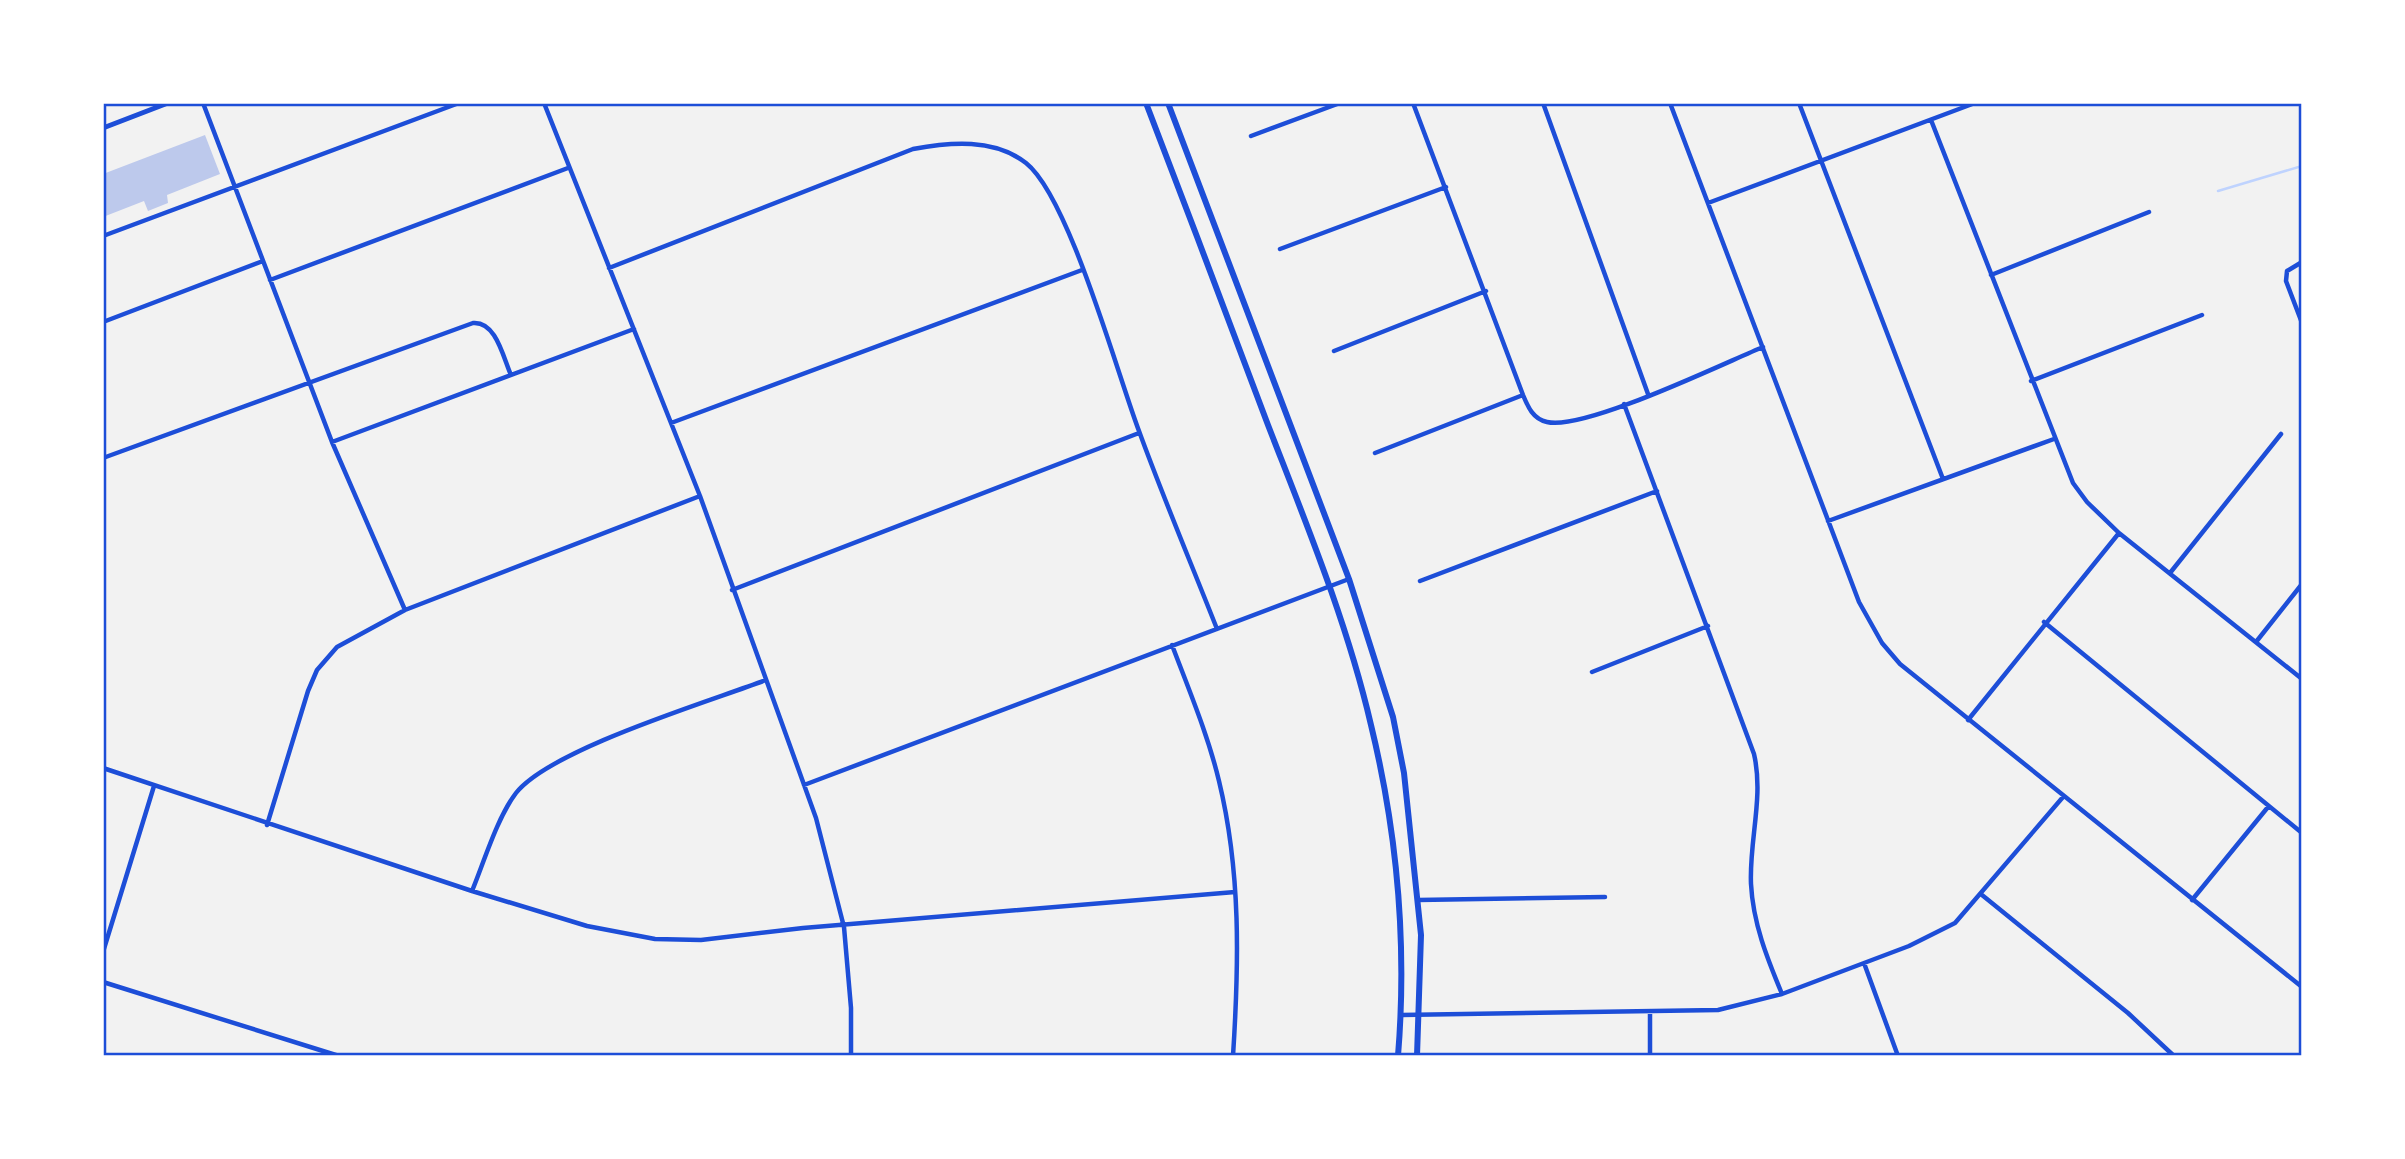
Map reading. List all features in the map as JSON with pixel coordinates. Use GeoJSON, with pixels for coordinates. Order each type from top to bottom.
{"type":"FeatureCollection","features":[{"type":"Feature","properties":{"kind":"main road"},"geometry":{"type":"LineString","coordinates":[[1146,103],[1329,587],[1371,723],[1383,779],[1399,911],[1402,1015],[1398,1056]]}},
{"type":"Feature","properties":{"kind":"main road"},"geometry":{"type":"LineString","coordinates":[[1168,103],[1349,579],[1395,728],[1404,773],[1418,900],[1420,1015],[1417,1056]]}},
{"type":"Feature","properties":{"kind":"street"},"geometry":{"type":"LineString","coordinates":[[103,128],[168,103]]}},
{"type":"Feature","properties":{"kind":"street"},"geometry":{"type":"LineString","coordinates":[[203,103],[332,442],[405,610]]}},
{"type":"Feature","properties":{"kind":"street"},"geometry":{"type":"LineString","coordinates":[[103,236],[459,103]]}},
{"type":"Feature","properties":{"kind":"street"},"geometry":{"type":"LineString","coordinates":[[544,103],[700,496],[830,863],[844,926],[851,1008],[851,1056]]}},
{"type":"Feature","properties":{"kind":"street"},"geometry":{"type":"LineString","coordinates":[[1251,136],[1340,103]]}},
{"type":"Feature","properties":{"kind":"street"},"geometry":{"type":"LineString","coordinates":[[1413,103],[1524,395],[1535,416],[1557,424],[1624,404],[1763,347]]}},
{"type":"Feature","properties":{"kind":"street"},"geometry":{"type":"LineString","coordinates":[[1543,103],[1648,394]]}},
{"type":"Feature","properties":{"kind":"street"},"geometry":{"type":"LineString","coordinates":[[1670,103],[1859,602],[1882,643],[1900,664],[1968,720],[2302,987]]}},
{"type":"Feature","properties":{"kind":"street"},"geometry":{"type":"LineString","coordinates":[[1799,103],[1943,479]]}},
{"type":"Feature","properties":{"kind":"street"},"geometry":{"type":"LineString","coordinates":[[1709,203],[1975,103]]}},
{"type":"Feature","properties":{"kind":"street"},"geometry":{"type":"LineString","coordinates":[[1931,120],[2073,483],[2087,502],[2119,533],[2302,680]]}},
{"type":"Feature","properties":{"kind":"street"},"geometry":{"type":"LineString","coordinates":[[608,268],[914,149],[950,143],[986,146],[1012,154],[1031,167],[1043,183],[1064,224],[1139,433],[1217,629]]}},
{"type":"Feature","properties":{"kind":"street"},"geometry":{"type":"LineString","coordinates":[[270,280],[568,168]]}},
{"type":"Feature","properties":{"kind":"street"},"geometry":{"type":"LineString","coordinates":[[1280,249],[1446,187]]}},
{"type":"Feature","properties":{"kind":"street"},"geometry":{"type":"LineString","coordinates":[[1991,275],[2150,212]]}},
{"type":"Feature","properties":{"kind":"street"},"geometry":{"type":"LineString","coordinates":[[103,322],[263,261]]}},
{"type":"Feature","properties":{"kind":"street"},"geometry":{"type":"LineString","coordinates":[[2302,262],[2287,271],[2286,281],[2302,323]]}},
{"type":"Feature","properties":{"kind":"street"},"geometry":{"type":"LineString","coordinates":[[671,424],[1082,270]]}},
{"type":"Feature","properties":{"kind":"street"},"geometry":{"type":"LineString","coordinates":[[1334,351],[1486,291]]}},
{"type":"Feature","properties":{"kind":"street"},"geometry":{"type":"LineString","coordinates":[[2031,381],[2202,315]]}},
{"type":"Feature","properties":{"kind":"street"},"geometry":{"type":"LineString","coordinates":[[103,458],[477,322],[491,329],[511,375]]}},
{"type":"Feature","properties":{"kind":"street"},"geometry":{"type":"LineString","coordinates":[[332,442],[634,329]]}},
{"type":"Feature","properties":{"kind":"street"},"geometry":{"type":"LineString","coordinates":[[1375,453],[1524,395]]}},
{"type":"Feature","properties":{"kind":"street"},"geometry":{"type":"LineString","coordinates":[[1624,404],[1756,762],[1758,797],[1752,859],[1753,907],[1768,962],[1782,994]]}},
{"type":"Feature","properties":{"kind":"street"},"geometry":{"type":"LineString","coordinates":[[732,590],[1139,433]]}},
{"type":"Feature","properties":{"kind":"street"},"geometry":{"type":"LineString","coordinates":[[2170,573],[2281,434]]}},
{"type":"Feature","properties":{"kind":"street"},"geometry":{"type":"LineString","coordinates":[[1828,521],[2054,439]]}},
{"type":"Feature","properties":{"kind":"street"},"geometry":{"type":"LineString","coordinates":[[1420,582],[1657,491]]}},
{"type":"Feature","properties":{"kind":"street"},"geometry":{"type":"LineString","coordinates":[[267,825],[308,691],[326,657],[344,642],[405,610],[700,496]]}},
{"type":"Feature","properties":{"kind":"street"},"geometry":{"type":"LineString","coordinates":[[1968,720],[2044,622],[2119,533]]}},
{"type":"Feature","properties":{"kind":"street"},"geometry":{"type":"LineString","coordinates":[[804,785],[1349,579]]}},
{"type":"Feature","properties":{"kind":"street"},"geometry":{"type":"LineString","coordinates":[[2256,642],[2302,583]]}},
{"type":"Feature","properties":{"kind":"street"},"geometry":{"type":"LineString","coordinates":[[2044,622],[2302,833]]}},
{"type":"Feature","properties":{"kind":"street"},"geometry":{"type":"LineString","coordinates":[[1592,672],[1708,626]]}},
{"type":"Feature","properties":{"kind":"street"},"geometry":{"type":"LineString","coordinates":[[1172,645],[1219,779],[1234,862],[1238,965],[1233,1056]]}},
{"type":"Feature","properties":{"kind":"street"},"geometry":{"type":"LineString","coordinates":[[472,891],[515,794],[550,765],[584,749],[766,680]]}},
{"type":"Feature","properties":{"kind":"street"},"geometry":{"type":"LineString","coordinates":[[103,768],[267,825],[472,891],[587,926],[654,939],[701,940],[1235,892]]}},
{"type":"Feature","properties":{"kind":"street"},"geometry":{"type":"LineString","coordinates":[[103,952],[155,786]]}},
{"type":"Feature","properties":{"kind":"street"},"geometry":{"type":"LineString","coordinates":[[1402,1015],[1718,1010],[1782,994],[1939,933],[1955,923],[1982,895],[2063,797]]}},
{"type":"Feature","properties":{"kind":"street"},"geometry":{"type":"LineString","coordinates":[[2192,900],[2268,807]]}},
{"type":"Feature","properties":{"kind":"street"},"geometry":{"type":"LineString","coordinates":[[1982,895],[2128,1013],[2174,1056]]}},
{"type":"Feature","properties":{"kind":"street"},"geometry":{"type":"LineString","coordinates":[[1418,900],[1605,897]]}},
{"type":"Feature","properties":{"kind":"street"},"geometry":{"type":"LineString","coordinates":[[1864,963],[1898,1056]]}},
{"type":"Feature","properties":{"kind":"street"},"geometry":{"type":"LineString","coordinates":[[103,982],[339,1056]]}},
{"type":"Feature","properties":{"kind":"street"},"geometry":{"type":"LineString","coordinates":[[1650,1012],[1650,1056]]}},
{"type":"Feature","properties":{"kind":"building"},"geometry":{"type":"Polygon","coordinates":[[[205,135],[220,174],[167,195],[168,203],[148,211],[144,201],[103,217],[103,174],[205,135]]]}},
{"type":"Feature","properties":{"kind":"waterway"},"geometry":{"type":"LineString","coordinates":[[2218,191],[2302,166]]}}]}
